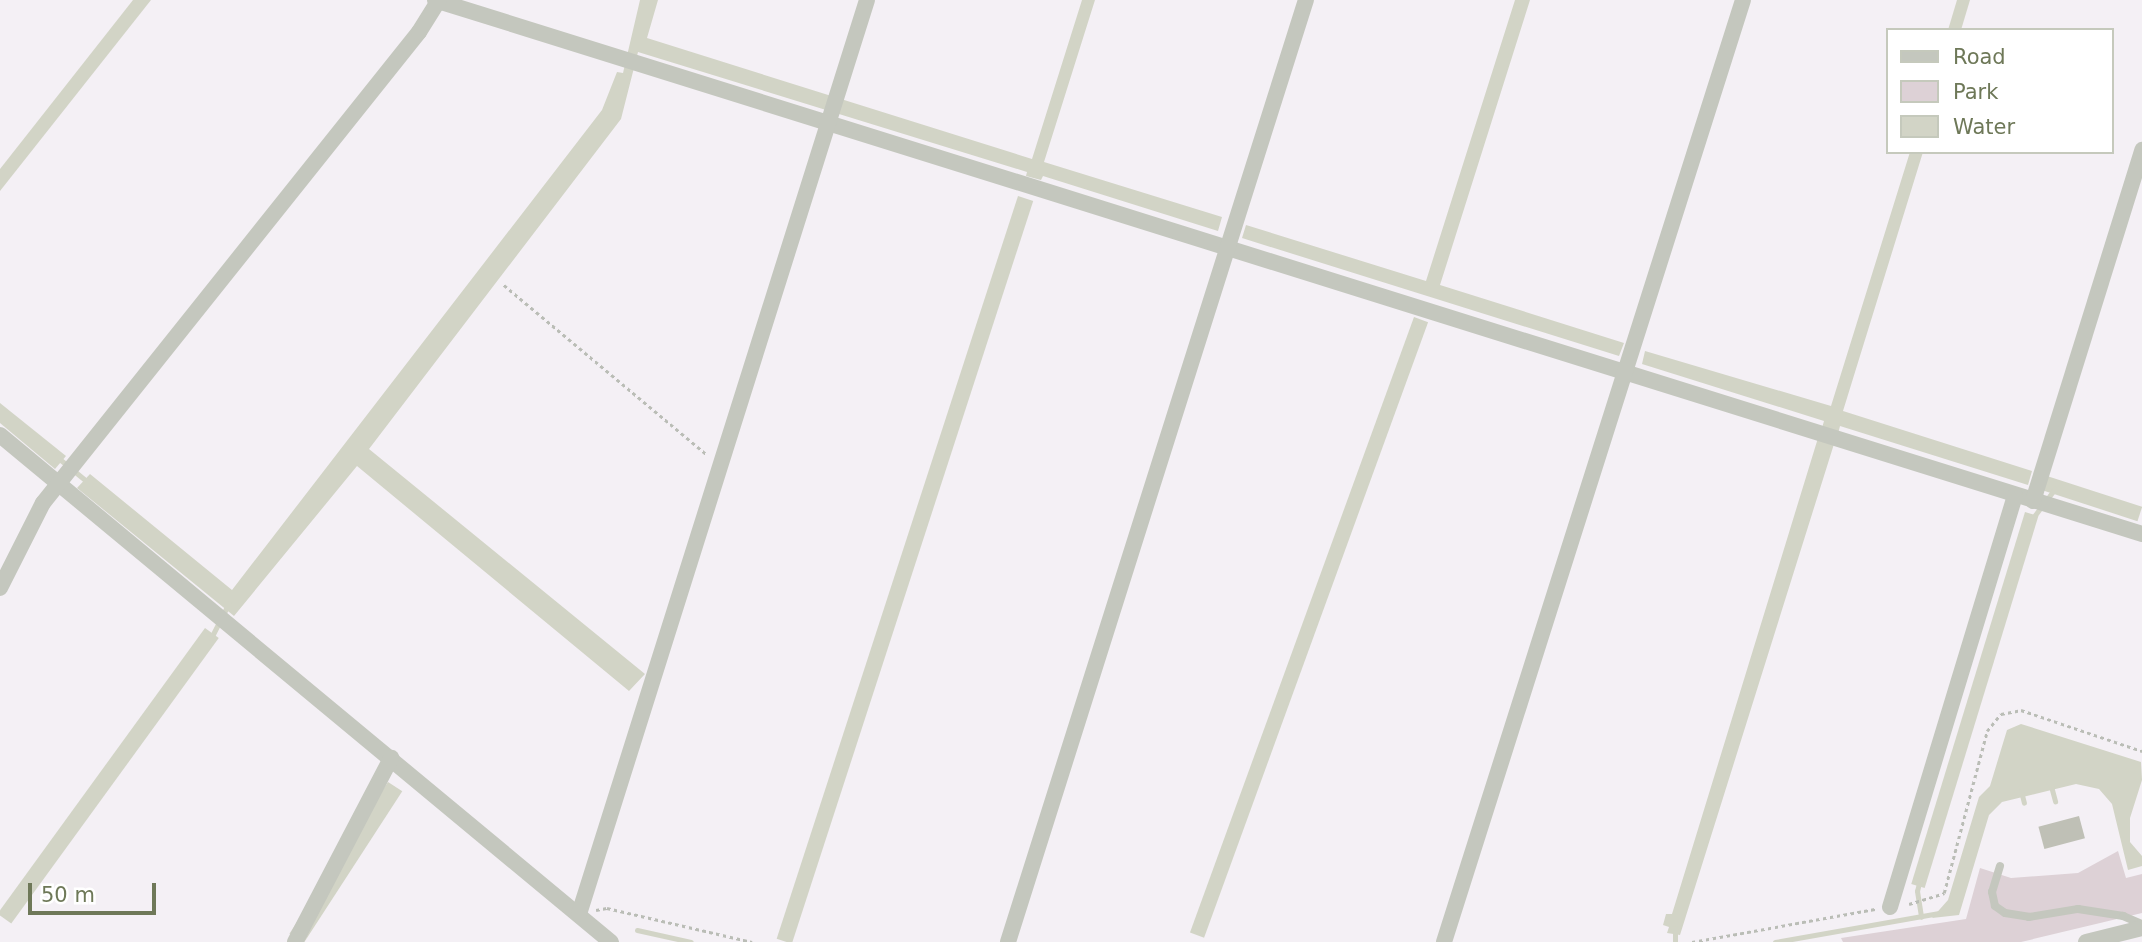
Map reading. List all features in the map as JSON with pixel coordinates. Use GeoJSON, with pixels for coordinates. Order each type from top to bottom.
{"type":"FeatureCollection","features":[{"type":"Feature","properties":{"kind":"street"},"geometry":{"type":"LineString","coordinates":[[579,914],[867,0]]}},
{"type":"Feature","properties":{"kind":"street"},"geometry":{"type":"LineString","coordinates":[[1008,942],[1306,0]]}},
{"type":"Feature","properties":{"kind":"street"},"geometry":{"type":"LineString","coordinates":[[1444,942],[1743,0]]}},
{"type":"Feature","properties":{"kind":"street"},"geometry":{"type":"LineString","coordinates":[[0,588],[43,503],[419,33],[437,1],[2015,496],[2040,494],[2142,534]]}},
{"type":"Feature","properties":{"kind":"street"},"geometry":{"type":"LineString","coordinates":[[2040,494],[2142,150]]}},
{"type":"Feature","properties":{"kind":"street"},"geometry":{"type":"LineString","coordinates":[[0,435],[67,473],[222,619],[611,942]]}},
{"type":"Feature","properties":{"kind":"street"},"geometry":{"type":"LineString","coordinates":[[1890,907],[2015,496]]}},
{"type":"Feature","properties":{"kind":"street"},"geometry":{"type":"LineString","coordinates":[[295,942],[391,758]]}},
{"type":"Feature","properties":{"kind":"street"},"geometry":{"type":"LineString","coordinates":[[2086,942],[2142,926]]}},
{"type":"Feature","properties":{"kind":"lane"},"geometry":{"type":"LineString","coordinates":[[2000,866],[1992,892],[1995,906],[2005,913],[2029,917],[2078,909],[2123,916],[2142,926]]}},
{"type":"Feature","properties":{"kind":"path"},"geometry":{"type":"LineString","coordinates":[[504,285],[720,466]]}},
{"type":"Feature","properties":{"kind":"path"},"geometry":{"type":"LineString","coordinates":[[1692,942],[1924,903],[1944,893],[1987,731],[2001,714],[2021,710],[2142,751]]}},
{"type":"Feature","properties":{"kind":"path"},"geometry":{"type":"LineString","coordinates":[[579,914],[607,908],[752,942]]}},
{"type":"Feature","properties":{"kind":"green space"},"geometry":{"type":"Polygon","coordinates":[[[2118,851],[2126,878],[2142,874],[2142,913],[2021,942],[1843,942],[1841,938],[1966,919],[1980,868],[2011,878],[2078,873],[2118,851]]]}},
{"type":"Feature","properties":{"kind":"water"},"geometry":{"type":"Polygon","coordinates":[[[133,0],[151,0],[0,191],[0,169],[133,0]]]}},
{"type":"Feature","properties":{"kind":"water"},"geometry":{"type":"Polygon","coordinates":[[[640,0],[658,0],[647,38],[1032,159],[1082,0],[1095,0],[1044,162],[1222,217],[1218,231],[1043,176],[1041,180],[1026,176],[1027,172],[638,52],[621,119],[369,449],[645,674],[629,691],[357,466],[234,616],[77,488],[90,474],[232,590],[602,110],[617,72],[623,73],[640,0]]]}},
{"type":"Feature","properties":{"kind":"water"},"geometry":{"type":"Polygon","coordinates":[[[1515,0],[1530,0],[1440,285],[1624,343],[1619,356],[1242,238],[1246,225],[1426,281],[1515,0]]]}},
{"type":"Feature","properties":{"kind":"water"},"geometry":{"type":"Polygon","coordinates":[[[1957,0],[1970,0],[1962,28],[1949,28],[1957,0]]]}},
{"type":"Feature","properties":{"kind":"water"},"geometry":{"type":"Polygon","coordinates":[[[1909,154],[1922,154],[1843,411],[2032,471],[2028,485],[1840,426],[1838,434],[1822,428],[1824,421],[1642,364],[1645,351],[1831,406],[1909,154]]]}},
{"type":"Feature","properties":{"kind":"water"},"geometry":{"type":"Polygon","coordinates":[[[1018,196],[1033,201],[792,942],[777,939],[1018,196]]]}},
{"type":"Feature","properties":{"kind":"water"},"geometry":{"type":"Polygon","coordinates":[[[1414,317],[1428,322],[1204,938],[1190,932],[1414,317]]]}},
{"type":"Feature","properties":{"kind":"water"},"geometry":{"type":"Polygon","coordinates":[[[0,403],[66,456],[55,469],[0,423],[0,403]]]}},
{"type":"Feature","properties":{"kind":"water"},"geometry":{"type":"Polygon","coordinates":[[[1818,438],[1834,444],[1680,935],[1667,933],[1669,927],[1663,925],[1666,914],[1672,914],[1818,438]]]}},
{"type":"Feature","properties":{"kind":"water"},"geometry":{"type":"Polygon","coordinates":[[[2047,476],[2142,507],[2137,521],[2042,490],[2047,476]]]}},
{"type":"Feature","properties":{"kind":"water"},"geometry":{"type":"Polygon","coordinates":[[[2025,512],[2038,516],[1925,888],[1911,884],[2025,512]]]}},
{"type":"Feature","properties":{"kind":"water"},"geometry":{"type":"Polygon","coordinates":[[[205,628],[219,638],[11,924],[0,915],[0,910],[205,628]]]}},
{"type":"Feature","properties":{"kind":"water"},"geometry":{"type":"Polygon","coordinates":[[[2021,724],[2141,762],[2142,780],[2130,818],[2130,842],[2142,856],[2142,866],[2128,870],[2112,804],[2099,789],[2076,784],[2002,802],[1989,815],[1959,915],[1932,918],[1948,900],[1979,797],[1990,786],[2007,730],[2021,724]]]}},
{"type":"Feature","properties":{"kind":"water"},"geometry":{"type":"Polygon","coordinates":[[[388,782],[402,791],[304,942],[289,934],[388,782]]]}},
{"type":"Feature","properties":{"kind":"building"},"geometry":{"type":"Polygon","coordinates":[[[2079,816],[2085,838],[2044,849],[2038,827],[2079,816]]]}},
{"type":"Feature","properties":{"kind":"waterway"},"geometry":{"type":"LineString","coordinates":[[57,457],[90,484]]}},
{"type":"Feature","properties":{"kind":"waterway"},"geometry":{"type":"LineString","coordinates":[[2032,519],[2055,489]]}},
{"type":"Feature","properties":{"kind":"waterway"},"geometry":{"type":"LineString","coordinates":[[211,638],[229,603]]}},
{"type":"Feature","properties":{"kind":"waterway"},"geometry":{"type":"LineString","coordinates":[[2051,786],[2055,801]]}},
{"type":"Feature","properties":{"kind":"waterway"},"geometry":{"type":"LineString","coordinates":[[2021,791],[2024,803]]}},
{"type":"Feature","properties":{"kind":"waterway"},"geometry":{"type":"LineString","coordinates":[[1920,879],[1917,891],[1921,917]]}},
{"type":"Feature","properties":{"kind":"waterway"},"geometry":{"type":"LineString","coordinates":[[1775,942],[1940,913]]}},
{"type":"Feature","properties":{"kind":"waterway"},"geometry":{"type":"LineString","coordinates":[[1675,928],[1675,942]]}},
{"type":"Feature","properties":{"kind":"waterway"},"geometry":{"type":"LineString","coordinates":[[637,930],[691,942]]}}]}
